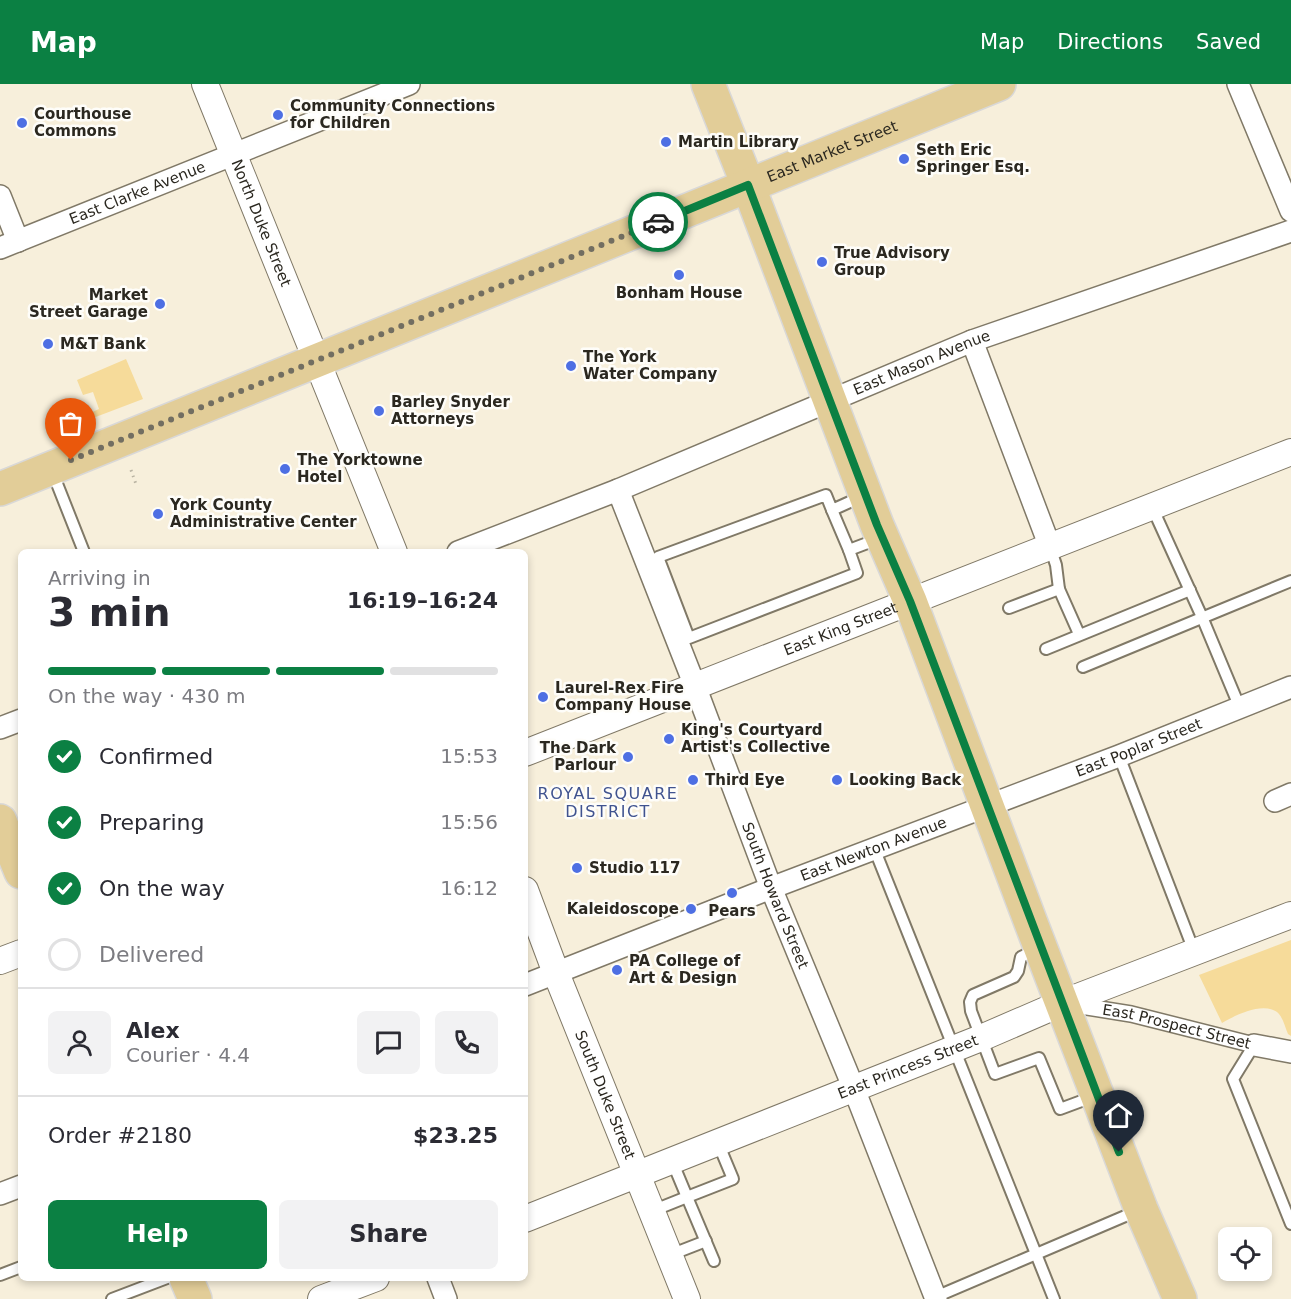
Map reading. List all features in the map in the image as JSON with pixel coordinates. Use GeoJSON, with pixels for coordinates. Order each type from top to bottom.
{"type":"FeatureCollection","features":[{"type":"Feature","properties":{"kind":"main road"},"geometry":{"type":"LineString","coordinates":[[708,84],[883,538],[910,601],[1141,1209],[1180,1299]]}},
{"type":"Feature","properties":{"kind":"main road","name":"East Market Street"},"geometry":{"type":"LineString","coordinates":[[0,489],[999,84]]}},
{"type":"Feature","properties":{"kind":"main road"},"geometry":{"type":"LineString","coordinates":[[0,820],[18,865]]}},
{"type":"Feature","properties":{"kind":"main road"},"geometry":{"type":"LineString","coordinates":[[187,1281],[195,1299]]}},
{"type":"Feature","properties":{"kind":"street","name":"North Duke Street"},"geometry":{"type":"LineString","coordinates":[[205,84],[315,362]]}},
{"type":"Feature","properties":{"kind":"street","name":"East Clarke Avenue"},"geometry":{"type":"LineString","coordinates":[[9,244],[409,84]]}},
{"type":"Feature","properties":{"kind":"street"},"geometry":{"type":"LineString","coordinates":[[1238,84],[1291,211]]}},
{"type":"Feature","properties":{"kind":"street"},"geometry":{"type":"LineString","coordinates":[[0,196],[9,244]]}},
{"type":"Feature","properties":{"kind":"street","name":"East Mason Avenue"},"geometry":{"type":"LineString","coordinates":[[466,549],[618,490],[972,341],[1291,231]]}},
{"type":"Feature","properties":{"kind":"street"},"geometry":{"type":"LineString","coordinates":[[972,341],[1050,547]]}},
{"type":"Feature","properties":{"kind":"street"},"geometry":{"type":"LineString","coordinates":[[315,362],[393,549]]}},
{"type":"Feature","properties":{"kind":"street","name":"East King Street"},"geometry":{"type":"LineString","coordinates":[[528,752],[1291,452]]}},
{"type":"Feature","properties":{"kind":"street","name":"South Howard Street"},"geometry":{"type":"LineString","coordinates":[[618,490],[771,888],[854,1089],[934,1298]]}},
{"type":"Feature","properties":{"kind":"street","name":"East Poplar Street"},"geometry":{"type":"LineString","coordinates":[[988,805],[1119,756],[1291,687]]}},
{"type":"Feature","properties":{"kind":"street"},"geometry":{"type":"LineString","coordinates":[[0,728],[18,721]]}},
{"type":"Feature","properties":{"kind":"street","name":"East Newton Avenue"},"geometry":{"type":"LineString","coordinates":[[528,984],[988,805]]}},
{"type":"Feature","properties":{"kind":"street","name":"South Duke Street"},"geometry":{"type":"LineString","coordinates":[[528,898],[687,1299]]}},
{"type":"Feature","properties":{"kind":"street","name":"East Princess Street"},"geometry":{"type":"LineString","coordinates":[[528,1218],[954,1049],[1062,1003],[1291,915]]}},
{"type":"Feature","properties":{"kind":"street"},"geometry":{"type":"LineString","coordinates":[[0,961],[18,953]]}},
{"type":"Feature","properties":{"kind":"street","name":"East Prospect Street"},"geometry":{"type":"LineString","coordinates":[[1062,1003],[1131,1014],[1291,1052]]}},
{"type":"Feature","properties":{"kind":"street"},"geometry":{"type":"LineString","coordinates":[[0,1194],[18,1187]]}},
{"type":"Feature","properties":{"kind":"street"},"geometry":{"type":"LineString","coordinates":[[321,1299],[368,1281]]}},
{"type":"Feature","properties":{"kind":"street"},"geometry":{"type":"LineString","coordinates":[[439,1281],[446,1299]]}},
{"type":"Feature","properties":{"kind":"lane"},"geometry":{"type":"LineString","coordinates":[[51,468],[83,549]]}},
{"type":"Feature","properties":{"kind":"lane"},"geometry":{"type":"LineString","coordinates":[[832,510],[866,494]]}},
{"type":"Feature","properties":{"kind":"lane"},"geometry":{"type":"LineString","coordinates":[[826,495],[832,510],[857,573],[689,638],[658,557],[826,495]]}},
{"type":"Feature","properties":{"kind":"lane"},"geometry":{"type":"LineString","coordinates":[[1152,507],[1240,708]]}},
{"type":"Feature","properties":{"kind":"lane"},"geometry":{"type":"LineString","coordinates":[[849,550],[883,538]]}},
{"type":"Feature","properties":{"kind":"lane"},"geometry":{"type":"LineString","coordinates":[[1050,547],[1056,566],[1059,589],[1079,634]]}},
{"type":"Feature","properties":{"kind":"lane"},"geometry":{"type":"LineString","coordinates":[[1083,667],[1291,581]]}},
{"type":"Feature","properties":{"kind":"lane"},"geometry":{"type":"LineString","coordinates":[[1009,608],[1059,589]]}},
{"type":"Feature","properties":{"kind":"lane"},"geometry":{"type":"LineString","coordinates":[[1046,649],[1190,590]]}},
{"type":"Feature","properties":{"kind":"lane"},"geometry":{"type":"LineString","coordinates":[[1119,756],[1195,953]]}},
{"type":"Feature","properties":{"kind":"lane"},"geometry":{"type":"LineString","coordinates":[[874,848],[1054,1299]]}},
{"type":"Feature","properties":{"kind":"lane"},"geometry":{"type":"LineString","coordinates":[[1040,948],[1021,957],[1018,971],[1014,976],[973,995],[970,1002],[971,1011],[981,1038],[995,1074],[1039,1058],[1060,1109],[1097,1095]]}},
{"type":"Feature","properties":{"kind":"lane"},"geometry":{"type":"LineString","coordinates":[[1254,1045],[1233,1079],[1291,1224]]}},
{"type":"Feature","properties":{"kind":"lane"},"geometry":{"type":"LineString","coordinates":[[652,1211],[733,1179],[718,1143]]}},
{"type":"Feature","properties":{"kind":"lane"},"geometry":{"type":"LineString","coordinates":[[672,1161],[714,1261]]}},
{"type":"Feature","properties":{"kind":"lane"},"geometry":{"type":"LineString","coordinates":[[934,1298],[1141,1209]]}},
{"type":"Feature","properties":{"kind":"lane"},"geometry":{"type":"LineString","coordinates":[[670,1256],[706,1241]]}},
{"type":"Feature","properties":{"kind":"lane"},"geometry":{"type":"LineString","coordinates":[[0,1275],[18,1268]]}},
{"type":"Feature","properties":{"kind":"lane"},"geometry":{"type":"LineString","coordinates":[[112,1299],[159,1281]]}},
{"type":"Feature","properties":{"kind":"path"},"geometry":{"type":"LineString","coordinates":[[131,471],[137,487]]}},
{"type":"Feature","properties":{"kind":"shaded area"},"geometry":{"type":"Polygon","coordinates":[[[126,359],[143,399],[93,418],[90,413],[99,409],[93,392],[83,395],[77,380],[126,359]]]}},
{"type":"Feature","properties":{"kind":"shaded area"},"geometry":{"type":"Polygon","coordinates":[[[1291,940],[1291,1036],[1279,1014],[1271,1009],[1249,1011],[1222,1023],[1199,975],[1291,940]]]}},
{"type":"Feature","properties":{"kind":"way so far"},"geometry":{"type":"LineString","coordinates":[[71,460],[658,222]]}},
{"type":"Feature","properties":{"kind":"place","name":"Community Connections for Children"},"geometry":{"type":"Point","coordinates":[278,115]}},
{"type":"Feature","properties":{"kind":"place","name":"Courthouse Commons"},"geometry":{"type":"Point","coordinates":[22,123]}},
{"type":"Feature","properties":{"kind":"place","name":"Martin Library"},"geometry":{"type":"Point","coordinates":[666,142]}},
{"type":"Feature","properties":{"kind":"place","name":"Seth Eric Springer Esq."},"geometry":{"type":"Point","coordinates":[904,159]}},
{"type":"Feature","properties":{"kind":"place","name":"True Advisory Group"},"geometry":{"type":"Point","coordinates":[822,262]}},
{"type":"Feature","properties":{"kind":"place","name":"Bonham House"},"geometry":{"type":"Point","coordinates":[679,275]}},
{"type":"Feature","properties":{"kind":"place","name":"Market Street Garage"},"geometry":{"type":"Point","coordinates":[160,304]}},
{"type":"Feature","properties":{"kind":"place","name":"M&T Bank"},"geometry":{"type":"Point","coordinates":[48,344]}},
{"type":"Feature","properties":{"kind":"place","name":"The York Water Company"},"geometry":{"type":"Point","coordinates":[571,366]}},
{"type":"Feature","properties":{"kind":"place","name":"Barley Snyder Attorneys"},"geometry":{"type":"Point","coordinates":[379,411]}},
{"type":"Feature","properties":{"kind":"place","name":"The Yorktowne Hotel"},"geometry":{"type":"Point","coordinates":[285,469]}},
{"type":"Feature","properties":{"kind":"place","name":"York County Administrative Center"},"geometry":{"type":"Point","coordinates":[158,514]}},
{"type":"Feature","properties":{"kind":"place","name":"Laurel-Rex Fire Company House"},"geometry":{"type":"Point","coordinates":[543,697]}},
{"type":"Feature","properties":{"kind":"place","name":"King's Courtyard Artist's Collective"},"geometry":{"type":"Point","coordinates":[669,739]}},
{"type":"Feature","properties":{"kind":"place","name":"The Dark Parlour"},"geometry":{"type":"Point","coordinates":[628,757]}},
{"type":"Feature","properties":{"kind":"place","name":"Third Eye"},"geometry":{"type":"Point","coordinates":[693,780]}},
{"type":"Feature","properties":{"kind":"place","name":"Looking Back"},"geometry":{"type":"Point","coordinates":[837,780]}},
{"type":"Feature","properties":{"kind":"place","name":"Studio 117"},"geometry":{"type":"Point","coordinates":[577,868]}},
{"type":"Feature","properties":{"kind":"place","name":"Pears"},"geometry":{"type":"Point","coordinates":[732,893]}},
{"type":"Feature","properties":{"kind":"place","name":"Kaleidoscope"},"geometry":{"type":"Point","coordinates":[691,909]}},
{"type":"Feature","properties":{"kind":"place","name":"PA College of Art & Design"},"geometry":{"type":"Point","coordinates":[617,970]}},
{"type":"Feature","properties":{"kind":"district","name":"ROYAL SQUARE DISTRICT"},"geometry":{"type":"Point","coordinates":[608,802]}},
{"type":"Feature","properties":{"kind":"route"},"geometry":{"type":"LineString","coordinates":[[658,222],[748,185],[877,525],[910,601],[1119,1152]]}}]}
